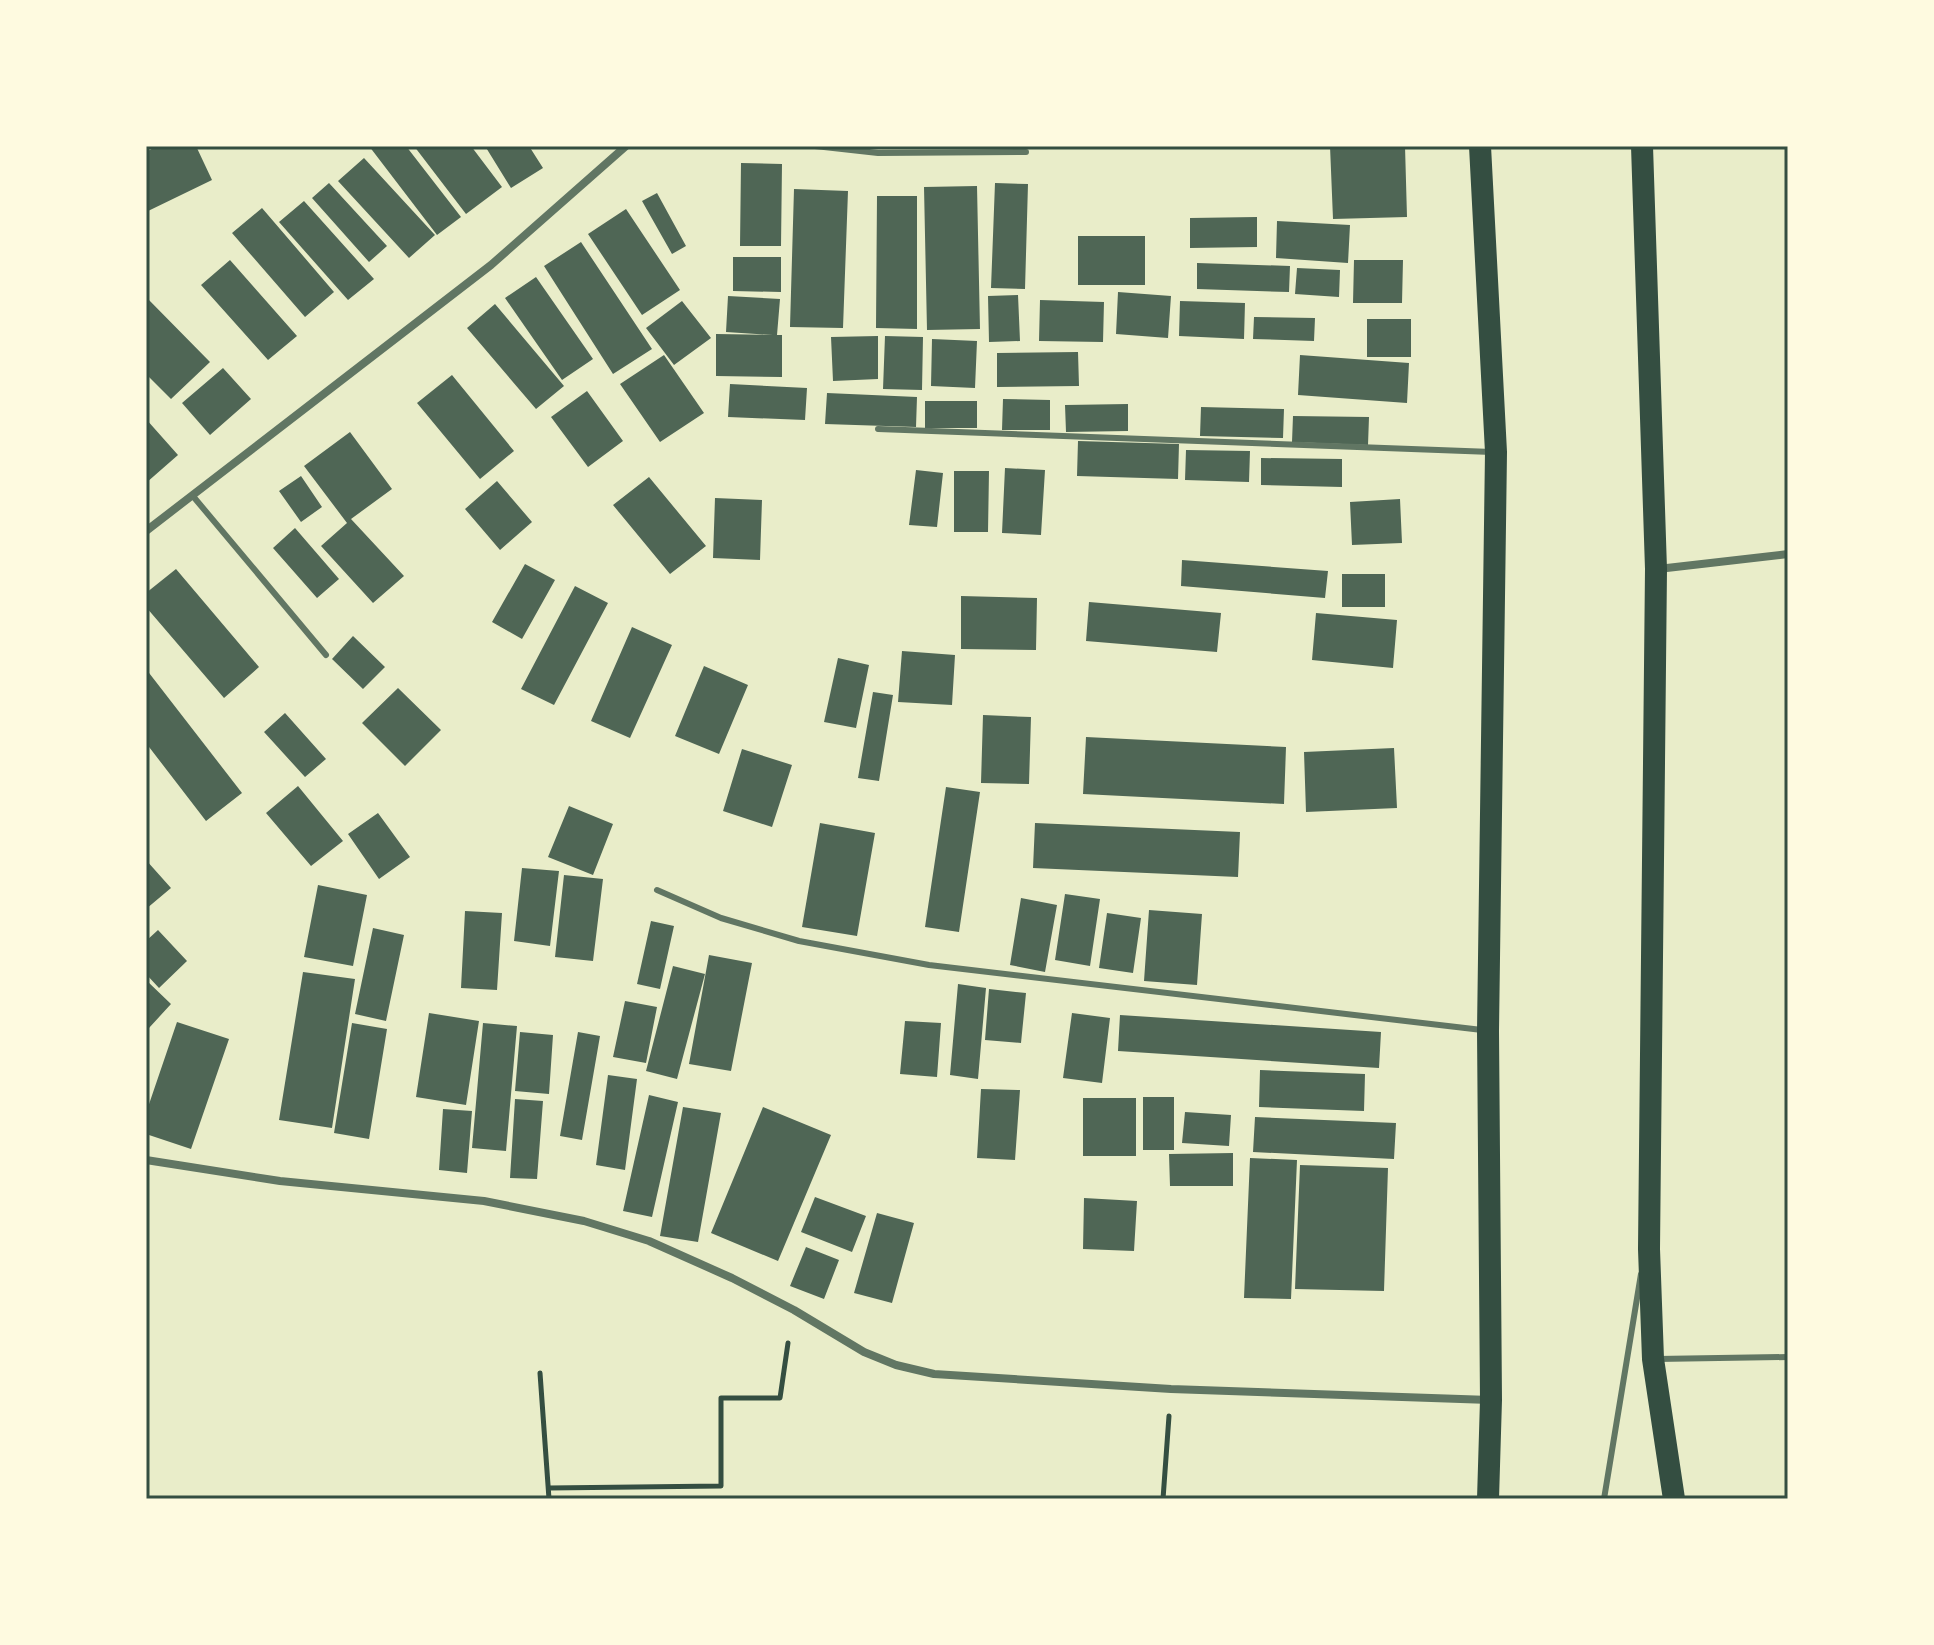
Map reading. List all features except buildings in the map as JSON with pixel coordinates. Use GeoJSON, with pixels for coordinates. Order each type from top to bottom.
{"type":"FeatureCollection","features":[{"type":"Feature","properties":{"kind":"highway"},"geometry":{"type":"LineString","coordinates":[[1480,146],[1496,452],[1488,1031],[1491,1400],[1488,1499]]}},
{"type":"Feature","properties":{"kind":"highway"},"geometry":{"type":"LineString","coordinates":[[1642,146],[1656,569],[1649,1225],[1653,1359],[1674,1499]]}},
{"type":"Feature","properties":{"kind":"street"},"geometry":{"type":"LineString","coordinates":[[146,531],[491,265],[626,146]]}},
{"type":"Feature","properties":{"kind":"street"},"geometry":{"type":"LineString","coordinates":[[1656,569],[1788,554]]}},
{"type":"Feature","properties":{"kind":"street"},"geometry":{"type":"LineString","coordinates":[[146,1160],[280,1181],[484,1201],[584,1221],[649,1241],[732,1278],[794,1310],[864,1352],[896,1365],[934,1374],[1171,1389],[1491,1400]]}},
{"type":"Feature","properties":{"kind":"lane"},"geometry":{"type":"LineString","coordinates":[[815,146],[878,153],[1026,152]]}},
{"type":"Feature","properties":{"kind":"lane"},"geometry":{"type":"LineString","coordinates":[[878,429],[1496,452]]}},
{"type":"Feature","properties":{"kind":"lane"},"geometry":{"type":"LineString","coordinates":[[192,495],[326,655]]}},
{"type":"Feature","properties":{"kind":"lane"},"geometry":{"type":"LineString","coordinates":[[657,890],[721,918],[799,941],[929,965],[1488,1031]]}},
{"type":"Feature","properties":{"kind":"lane"},"geometry":{"type":"LineString","coordinates":[[1604,1499],[1649,1225]]}},
{"type":"Feature","properties":{"kind":"lane"},"geometry":{"type":"LineString","coordinates":[[1653,1359],[1788,1357]]}},
{"type":"Feature","properties":{"kind":"path"},"geometry":{"type":"LineString","coordinates":[[549,1488],[721,1486],[721,1398],[780,1398],[794,1310]]}},
{"type":"Feature","properties":{"kind":"path"},"geometry":{"type":"LineString","coordinates":[[540,1373],[549,1499]]}},
{"type":"Feature","properties":{"kind":"path"},"geometry":{"type":"LineString","coordinates":[[1163,1499],[1171,1389]]}}]}
